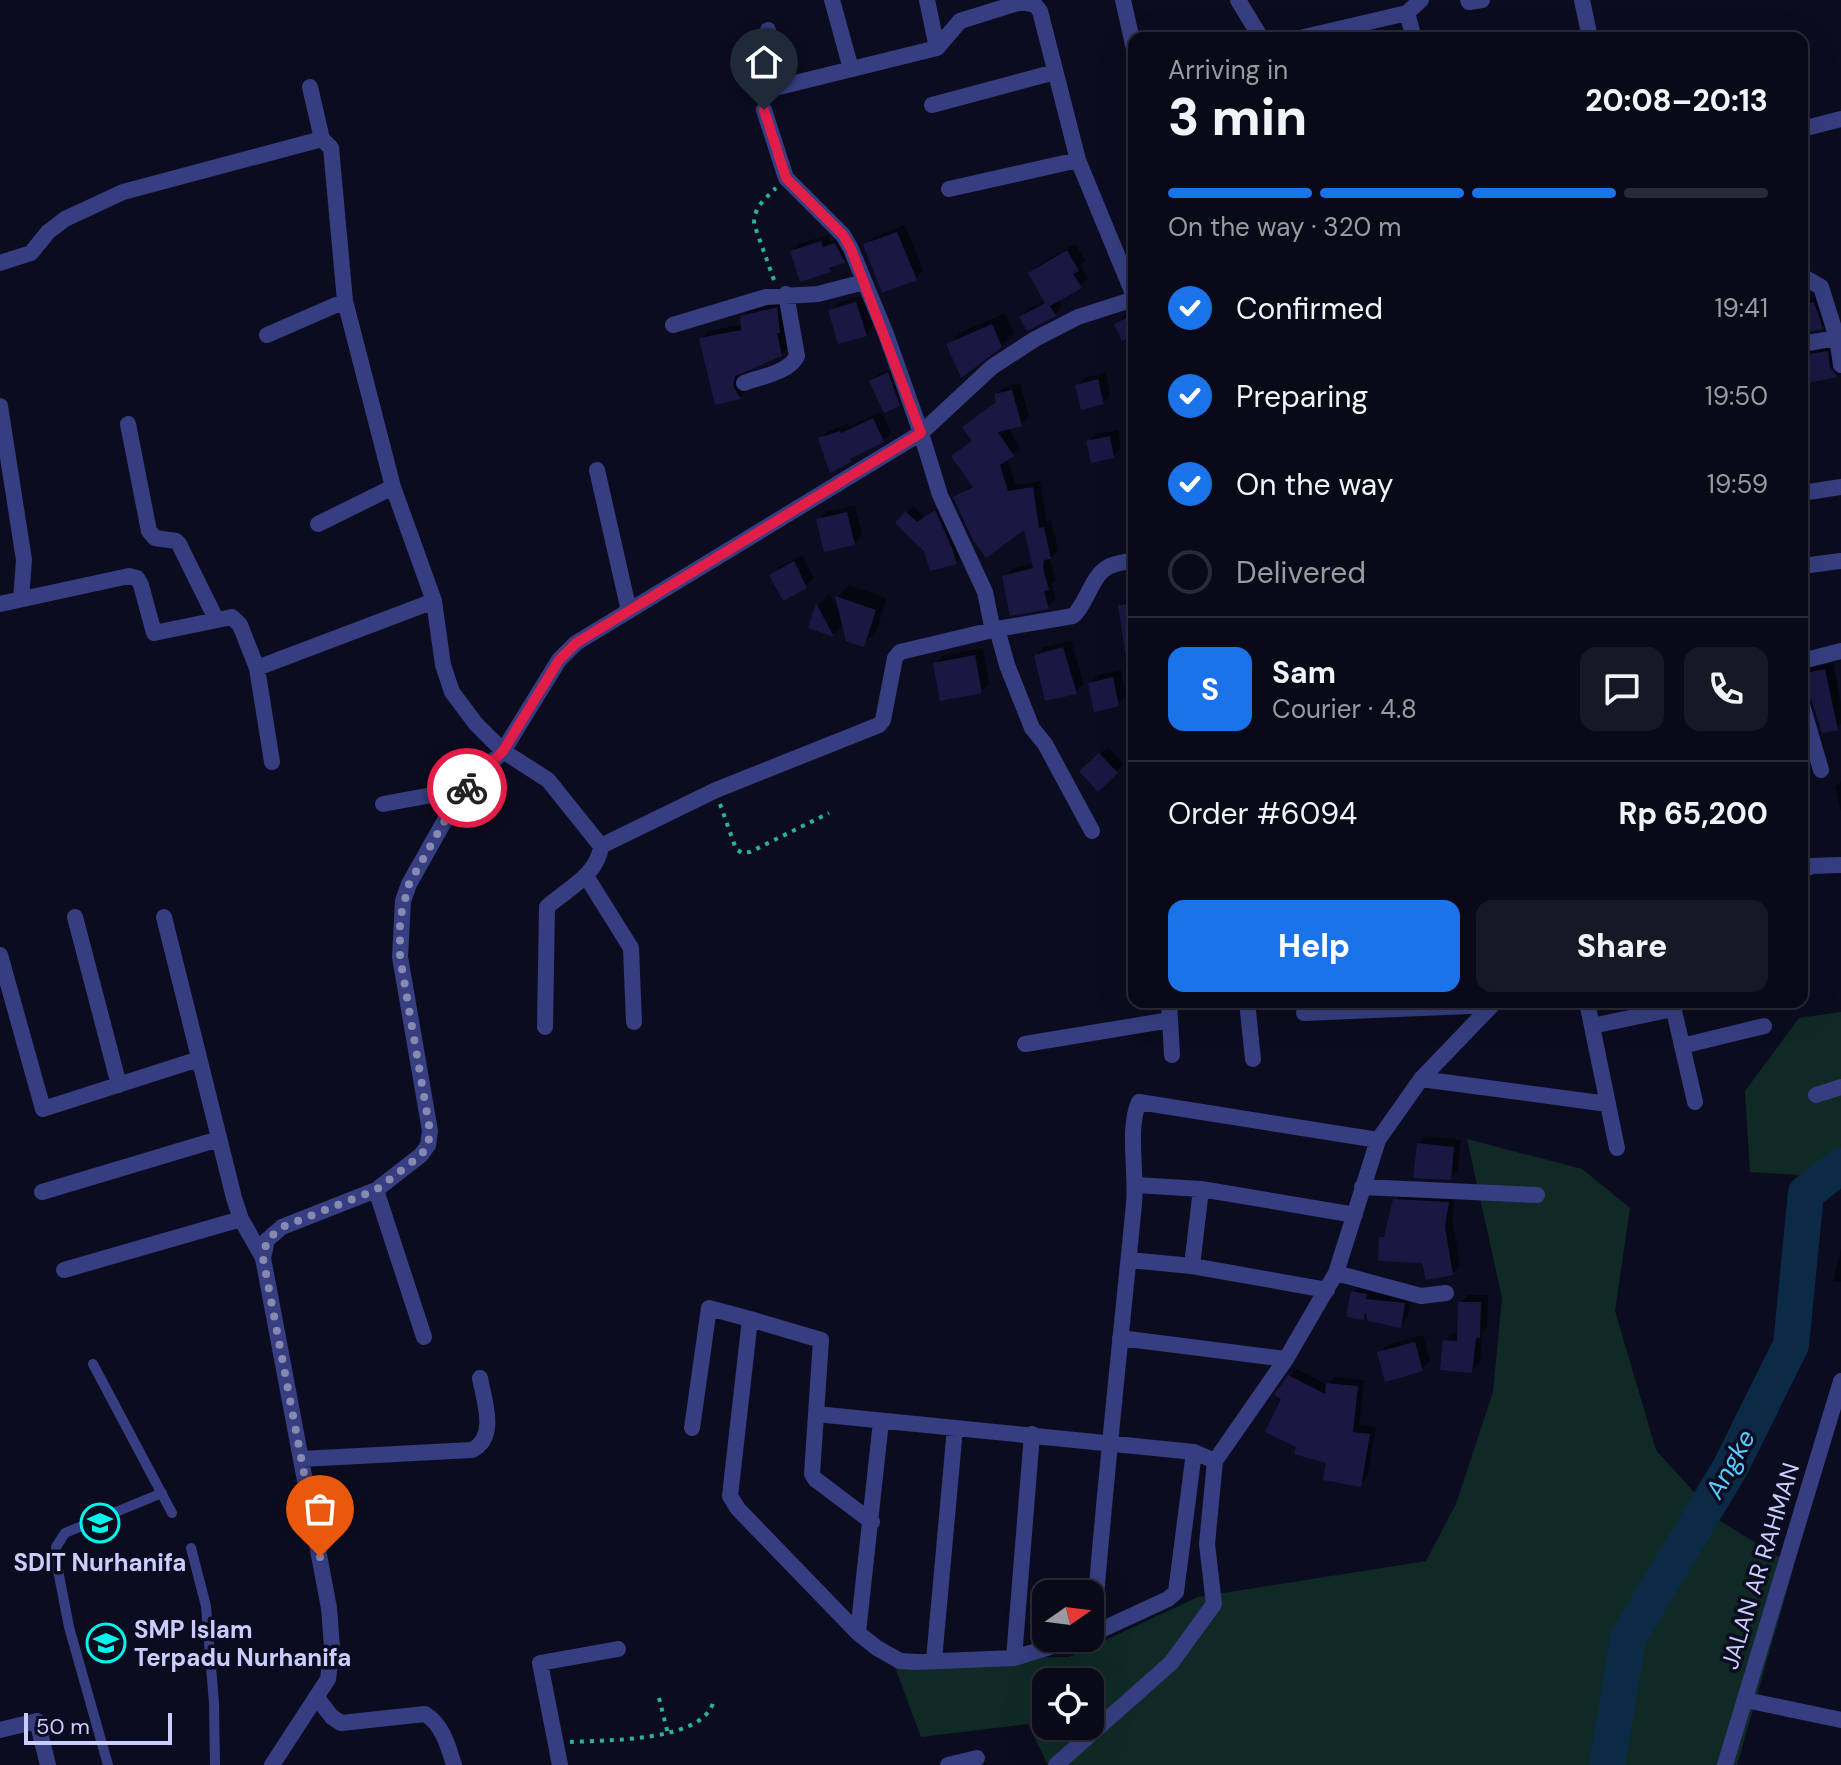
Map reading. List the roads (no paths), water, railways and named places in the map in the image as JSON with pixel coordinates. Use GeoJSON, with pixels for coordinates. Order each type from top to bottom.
{"type":"FeatureCollection","features":[{"type":"Feature","properties":{"kind":"street"},"geometry":{"type":"LineString","coordinates":[[832,0],[851,69]]}},
{"type":"Feature","properties":{"kind":"street"},"geometry":{"type":"LineString","coordinates":[[927,0],[937,48]]}},
{"type":"Feature","properties":{"kind":"street"},"geometry":{"type":"LineString","coordinates":[[1123,0],[1130,32]]}},
{"type":"Feature","properties":{"kind":"street"},"geometry":{"type":"LineString","coordinates":[[1238,0],[1257,32]]}},
{"type":"Feature","properties":{"kind":"street"},"geometry":{"type":"LineString","coordinates":[[1326,32],[1407,13],[1421,0]]}},
{"type":"Feature","properties":{"kind":"street"},"geometry":{"type":"LineString","coordinates":[[1468,0],[1482,0]]}},
{"type":"Feature","properties":{"kind":"street"},"geometry":{"type":"LineString","coordinates":[[1582,0],[1589,32]]}},
{"type":"Feature","properties":{"kind":"street"},"geometry":{"type":"LineString","coordinates":[[768,30],[779,87],[937,48],[960,21],[1030,2],[1040,11],[1078,160],[1128,283]]}},
{"type":"Feature","properties":{"kind":"street"},"geometry":{"type":"LineString","coordinates":[[1407,13],[1412,32]]}},
{"type":"Feature","properties":{"kind":"street"},"geometry":{"type":"LineString","coordinates":[[932,105],[1055,72]]}},
{"type":"Feature","properties":{"kind":"street"},"geometry":{"type":"LineString","coordinates":[[310,87],[322,139],[331,148],[345,301],[393,487],[434,601],[443,665],[452,692],[476,724],[503,751],[548,780],[601,846],[600,854],[586,876],[547,907],[545,1027]]}},
{"type":"Feature","properties":{"kind":"street"},"geometry":{"type":"LineString","coordinates":[[764,110],[786,178],[843,235],[851,249],[921,433],[940,495],[985,592],[1007,665],[1032,728],[1045,744],[1092,831]]}},
{"type":"Feature","properties":{"kind":"street"},"geometry":{"type":"LineString","coordinates":[[1808,127],[1841,119]]}},
{"type":"Feature","properties":{"kind":"street"},"geometry":{"type":"LineString","coordinates":[[0,263],[31,253],[48,232],[65,219],[123,192],[322,139]]}},
{"type":"Feature","properties":{"kind":"street"},"geometry":{"type":"LineString","coordinates":[[949,189],[1078,160]]}},
{"type":"Feature","properties":{"kind":"street"},"geometry":{"type":"LineString","coordinates":[[1808,279],[1821,287],[1837,338],[1841,365]]}},
{"type":"Feature","properties":{"kind":"street"},"geometry":{"type":"LineString","coordinates":[[673,325],[782,294],[818,294],[864,282]]}},
{"type":"Feature","properties":{"kind":"street"},"geometry":{"type":"LineString","coordinates":[[744,383],[795,361],[797,356],[782,294]]}},
{"type":"Feature","properties":{"kind":"street"},"geometry":{"type":"LineString","coordinates":[[263,1258],[267,1240],[282,1227],[376,1190],[421,1155],[428,1145],[430,1131],[400,957],[400,919],[409,884],[458,797],[503,751],[559,660],[576,643],[921,433],[992,367],[1035,339],[1078,317],[1128,300]]}},
{"type":"Feature","properties":{"kind":"street"},"geometry":{"type":"LineString","coordinates":[[267,335],[345,301]]}},
{"type":"Feature","properties":{"kind":"street"},"geometry":{"type":"LineString","coordinates":[[1808,343],[1837,338]]}},
{"type":"Feature","properties":{"kind":"street"},"geometry":{"type":"LineString","coordinates":[[0,406],[24,560],[21,599]]}},
{"type":"Feature","properties":{"kind":"street"},"geometry":{"type":"LineString","coordinates":[[128,424],[149,531],[155,538],[179,544],[216,619]]}},
{"type":"Feature","properties":{"kind":"street"},"geometry":{"type":"LineString","coordinates":[[597,470],[629,611]]}},
{"type":"Feature","properties":{"kind":"street"},"geometry":{"type":"LineString","coordinates":[[318,524],[393,487]]}},
{"type":"Feature","properties":{"kind":"street"},"geometry":{"type":"LineString","coordinates":[[1808,492],[1841,487]]}},
{"type":"Feature","properties":{"kind":"street"},"geometry":{"type":"LineString","coordinates":[[1808,565],[1841,561]]}},
{"type":"Feature","properties":{"kind":"street"},"geometry":{"type":"LineString","coordinates":[[601,846],[716,790],[879,725],[895,658],[900,652],[1073,616],[1102,572],[1108,567],[1128,562]]}},
{"type":"Feature","properties":{"kind":"street"},"geometry":{"type":"LineString","coordinates":[[0,604],[129,576],[137,578],[141,585],[154,633],[216,619],[236,619],[257,668],[272,762]]}},
{"type":"Feature","properties":{"kind":"street"},"geometry":{"type":"LineString","coordinates":[[257,668],[434,601]]}},
{"type":"Feature","properties":{"kind":"street"},"geometry":{"type":"LineString","coordinates":[[1808,659],[1841,651]]}},
{"type":"Feature","properties":{"kind":"street"},"geometry":{"type":"LineString","coordinates":[[1808,726],[1821,770]]}},
{"type":"Feature","properties":{"kind":"street"},"geometry":{"type":"LineString","coordinates":[[383,804],[432,795],[458,797]]}},
{"type":"Feature","properties":{"kind":"street"},"geometry":{"type":"LineString","coordinates":[[1808,868],[1841,865]]}},
{"type":"Feature","properties":{"kind":"street"},"geometry":{"type":"LineString","coordinates":[[586,876],[631,948],[634,1022]]}},
{"type":"Feature","properties":{"kind":"street"},"geometry":{"type":"LineString","coordinates":[[75,917],[119,1085]]}},
{"type":"Feature","properties":{"kind":"street"},"geometry":{"type":"LineString","coordinates":[[164,917],[241,1219],[263,1258],[329,1608],[332,1647],[328,1679],[272,1765]]}},
{"type":"Feature","properties":{"kind":"street"},"geometry":{"type":"LineString","coordinates":[[0,955],[43,1109],[199,1059]]}},
{"type":"Feature","properties":{"kind":"street"},"geometry":{"type":"LineString","coordinates":[[1169,1008],[1172,1055]]}},
{"type":"Feature","properties":{"kind":"street"},"geometry":{"type":"LineString","coordinates":[[1248,1008],[1253,1059]]}},
{"type":"Feature","properties":{"kind":"street"},"geometry":{"type":"LineString","coordinates":[[1304,1013],[1409,1008]]}},
{"type":"Feature","properties":{"kind":"street"},"geometry":{"type":"LineString","coordinates":[[1056,1765],[1171,1663],[1214,1604],[1207,1544],[1215,1461],[1286,1359],[1336,1273],[1378,1140],[1421,1079],[1489,1008]]}},
{"type":"Feature","properties":{"kind":"street"},"geometry":{"type":"LineString","coordinates":[[1588,1008],[1617,1148]]}},
{"type":"Feature","properties":{"kind":"street"},"geometry":{"type":"LineString","coordinates":[[1592,1026],[1664,1008]]}},
{"type":"Feature","properties":{"kind":"street"},"geometry":{"type":"LineString","coordinates":[[1672,1008],[1695,1102]]}},
{"type":"Feature","properties":{"kind":"street"},"geometry":{"type":"LineString","coordinates":[[1025,1044],[1170,1020]]}},
{"type":"Feature","properties":{"kind":"street"},"geometry":{"type":"LineString","coordinates":[[1682,1046],[1764,1026]]}},
{"type":"Feature","properties":{"kind":"street"},"geometry":{"type":"LineString","coordinates":[[1421,1079],[1608,1104]]}},
{"type":"Feature","properties":{"kind":"street"},"geometry":{"type":"LineString","coordinates":[[1816,1095],[1841,1087]]}},
{"type":"Feature","properties":{"kind":"street"},"geometry":{"type":"LineString","coordinates":[[1094,1580],[1129,1260],[1136,1185],[1134,1113],[1139,1102],[1378,1140]]}},
{"type":"Feature","properties":{"kind":"street"},"geometry":{"type":"LineString","coordinates":[[42,1192],[219,1139]]}},
{"type":"Feature","properties":{"kind":"street"},"geometry":{"type":"LineString","coordinates":[[1136,1185],[1201,1189],[1355,1215]]}},
{"type":"Feature","properties":{"kind":"street"},"geometry":{"type":"LineString","coordinates":[[1362,1187],[1537,1195]]}},
{"type":"Feature","properties":{"kind":"street"},"geometry":{"type":"LineString","coordinates":[[1192,1266],[1201,1189]]}},
{"type":"Feature","properties":{"kind":"street"},"geometry":{"type":"LineString","coordinates":[[376,1190],[424,1337]]}},
{"type":"Feature","properties":{"kind":"street"},"geometry":{"type":"LineString","coordinates":[[64,1270],[241,1219]]}},
{"type":"Feature","properties":{"kind":"street"},"geometry":{"type":"LineString","coordinates":[[1129,1260],[1192,1266],[1327,1290]]}},
{"type":"Feature","properties":{"kind":"street"},"geometry":{"type":"LineString","coordinates":[[1336,1273],[1421,1296],[1446,1293]]}},
{"type":"Feature","properties":{"kind":"street"},"geometry":{"type":"LineString","coordinates":[[692,1428],[709,1308],[821,1340],[812,1474],[872,1522]]}},
{"type":"Feature","properties":{"kind":"street"},"geometry":{"type":"LineString","coordinates":[[750,1319],[730,1481],[730,1496],[738,1509],[858,1633],[900,1661],[1014,1658],[1033,1652]]}},
{"type":"Feature","properties":{"kind":"street"},"geometry":{"type":"LineString","coordinates":[[1120,1338],[1286,1359]]}},
{"type":"Feature","properties":{"kind":"street"},"geometry":{"type":"LineString","coordinates":[[301,1459],[472,1450],[486,1439],[488,1424],[480,1378]]}},
{"type":"Feature","properties":{"kind":"street","name":"JALAN AR RAHMAN"},"geometry":{"type":"LineString","coordinates":[[1725,1765],[1841,1381]]}},
{"type":"Feature","properties":{"kind":"street"},"geometry":{"type":"LineString","coordinates":[[816,1414],[1110,1442],[1194,1452],[1215,1461]]}},
{"type":"Feature","properties":{"kind":"street"},"geometry":{"type":"LineString","coordinates":[[858,1633],[881,1421]]}},
{"type":"Feature","properties":{"kind":"street"},"geometry":{"type":"LineString","coordinates":[[934,1660],[955,1428]]}},
{"type":"Feature","properties":{"kind":"street"},"geometry":{"type":"LineString","coordinates":[[1014,1658],[1032,1434]]}},
{"type":"Feature","properties":{"kind":"street"},"geometry":{"type":"LineString","coordinates":[[1104,1627],[1168,1599],[1179,1588],[1194,1452]]}},
{"type":"Feature","properties":{"kind":"street"},"geometry":{"type":"LineString","coordinates":[[560,1765],[540,1663],[618,1649]]}},
{"type":"Feature","properties":{"kind":"street"},"geometry":{"type":"LineString","coordinates":[[317,1698],[341,1723],[425,1714],[442,1732],[454,1765]]}},
{"type":"Feature","properties":{"kind":"street"},"geometry":{"type":"LineString","coordinates":[[1746,1700],[1841,1720]]}},
{"type":"Feature","properties":{"kind":"street"},"geometry":{"type":"LineString","coordinates":[[0,1730],[37,1721],[48,1765]]}},
{"type":"Feature","properties":{"kind":"street"},"geometry":{"type":"LineString","coordinates":[[948,1765],[977,1758]]}},
{"type":"Feature","properties":{"kind":"lane"},"geometry":{"type":"LineString","coordinates":[[93,1364],[172,1513]]}},
{"type":"Feature","properties":{"kind":"lane"},"geometry":{"type":"LineString","coordinates":[[108,1765],[69,1627],[56,1547],[65,1533],[162,1493]]}},
{"type":"Feature","properties":{"kind":"lane"},"geometry":{"type":"LineString","coordinates":[[191,1548],[206,1606],[214,1703],[215,1765]]}},
{"type":"Feature","properties":{"kind":"waterway","name":"Angke"},"geometry":{"type":"LineString","coordinates":[[1607,1765],[1628,1638],[1730,1468],[1791,1345],[1806,1193],[1841,1166]]}},
{"type":"Feature","properties":{"kind":"place","name":"SDIT Nurhanifa"},"geometry":{"type":"Point","coordinates":[100,1523]}},
{"type":"Feature","properties":{"kind":"place","name":"SMP Islam Terpadu Nurhanifa"},"geometry":{"type":"Point","coordinates":[106,1643]}}]}
